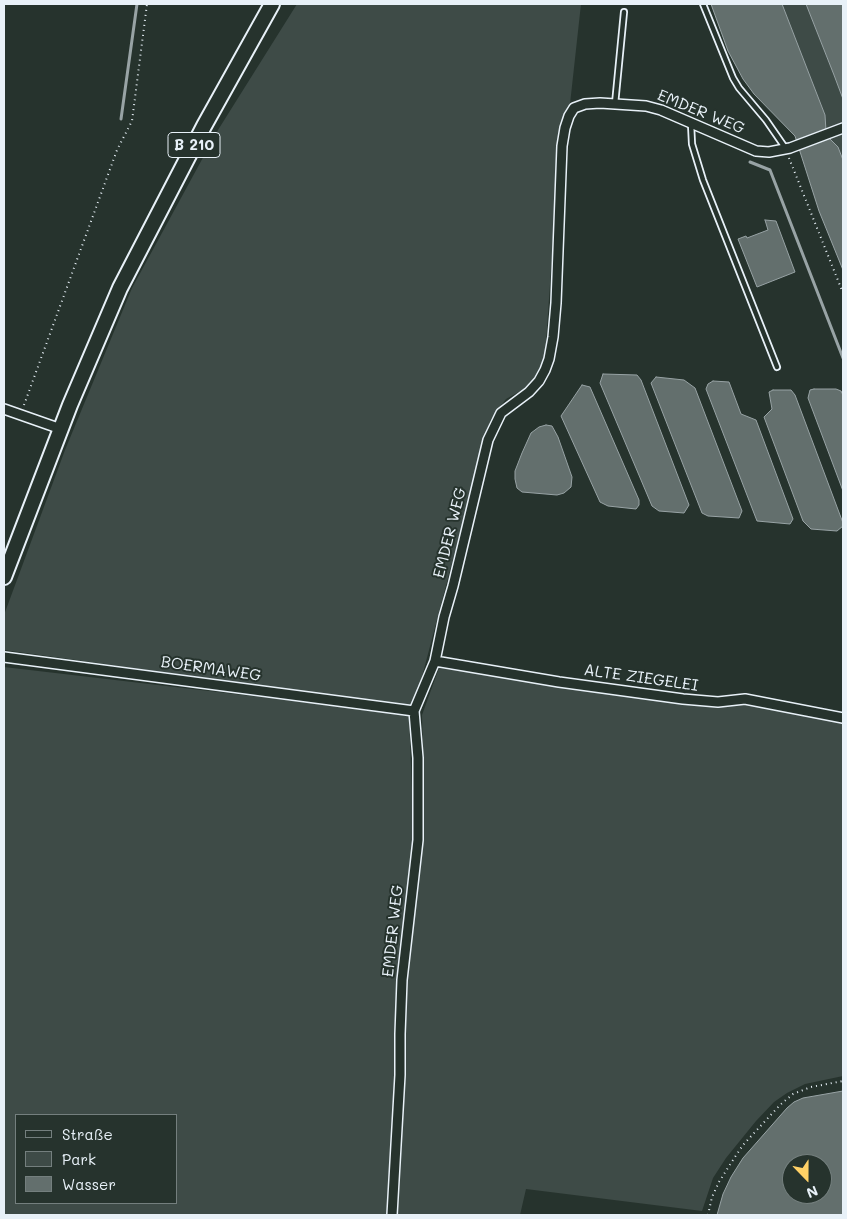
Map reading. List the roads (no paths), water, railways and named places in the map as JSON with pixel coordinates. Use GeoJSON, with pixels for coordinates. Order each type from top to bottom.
{"type":"FeatureCollection","features":[{"type":"Feature","properties":{"kind":"main road","name":"B 210"},"geometry":{"type":"LineString","coordinates":[[4,577],[61,429],[120,288],[227,84],[272,4]]}},
{"type":"Feature","properties":{"kind":"street","name":"EMDER WEG"},"geometry":{"type":"LineString","coordinates":[[392,1215],[400,1075],[402,980],[418,840],[418,758],[414,711],[435,661],[488,440],[500,413],[528,392],[539,381],[549,359],[556,303],[562,146],[565,128],[571,112],[578,105],[600,103],[655,108],[756,151],[769,152],[790,148],[839,129]]}},
{"type":"Feature","properties":{"kind":"street"},"geometry":{"type":"LineString","coordinates":[[4,409],[61,429]]}},
{"type":"Feature","properties":{"kind":"street","name":"BOERMAWEG"},"geometry":{"type":"LineString","coordinates":[[4,657],[414,711]]}},
{"type":"Feature","properties":{"kind":"street","name":"ALTE ZIEGELEI"},"geometry":{"type":"LineString","coordinates":[[435,661],[559,682],[683,699],[718,702],[744,699],[843,718]]}},
{"type":"Feature","properties":{"kind":"lane"},"geometry":{"type":"LineString","coordinates":[[702,4],[739,88],[790,148]]}},
{"type":"Feature","properties":{"kind":"lane"},"geometry":{"type":"LineString","coordinates":[[615,104],[624,12]]}},
{"type":"Feature","properties":{"kind":"lane"},"geometry":{"type":"LineString","coordinates":[[691,122],[692,144],[703,180],[777,367]]}},
{"type":"Feature","properties":{"kind":"water"},"geometry":{"type":"Polygon","coordinates":[[[711,4],[782,4],[825,115],[828,137],[838,147],[843,160],[843,270],[819,211],[795,136],[754,94],[743,79],[728,51],[711,4]]]}},
{"type":"Feature","properties":{"kind":"water"},"geometry":{"type":"Polygon","coordinates":[[[806,4],[843,4],[843,99],[834,75],[806,4]]]}},
{"type":"Feature","properties":{"kind":"water"},"geometry":{"type":"Polygon","coordinates":[[[765,220],[776,221],[795,272],[757,287],[738,239],[746,236],[747,238],[768,230],[765,220]]]}},
{"type":"Feature","properties":{"kind":"water"},"geometry":{"type":"Polygon","coordinates":[[[603,374],[637,375],[641,380],[689,505],[684,513],[659,511],[652,506],[600,383],[603,374]]]}},
{"type":"Feature","properties":{"kind":"water"},"geometry":{"type":"Polygon","coordinates":[[[656,377],[684,380],[695,388],[742,511],[739,518],[708,516],[702,513],[651,383],[656,377]]]}},
{"type":"Feature","properties":{"kind":"water"},"geometry":{"type":"Polygon","coordinates":[[[713,381],[729,382],[741,414],[756,420],[793,519],[790,524],[757,521],[706,389],[708,384],[713,381]]]}},
{"type":"Feature","properties":{"kind":"water"},"geometry":{"type":"Polygon","coordinates":[[[582,385],[590,387],[639,500],[639,505],[636,509],[608,506],[600,502],[561,416],[582,385]]]}},
{"type":"Feature","properties":{"kind":"water"},"geometry":{"type":"Polygon","coordinates":[[[836,389],[841,391],[843,395],[843,491],[808,398],[810,390],[836,389]]]}},
{"type":"Feature","properties":{"kind":"water"},"geometry":{"type":"Polygon","coordinates":[[[773,390],[791,390],[795,395],[843,523],[843,526],[837,531],[811,529],[803,521],[764,417],[772,409],[769,392],[773,390]]]}},
{"type":"Feature","properties":{"kind":"water"},"geometry":{"type":"Polygon","coordinates":[[[552,426],[558,437],[572,477],[571,487],[564,493],[557,495],[522,492],[517,488],[515,471],[531,433],[539,427],[552,426]]]}},
{"type":"Feature","properties":{"kind":"water"},"geometry":{"type":"Polygon","coordinates":[[[843,1091],[843,1215],[717,1215],[723,1194],[743,1158],[794,1102],[803,1098],[843,1091]]]}},
{"type":"Feature","properties":{"kind":"waterway"},"geometry":{"type":"LineString","coordinates":[[121,119],[137,4]]}},
{"type":"Feature","properties":{"kind":"waterway"},"geometry":{"type":"LineString","coordinates":[[750,162],[770,170],[843,358]]}}]}
